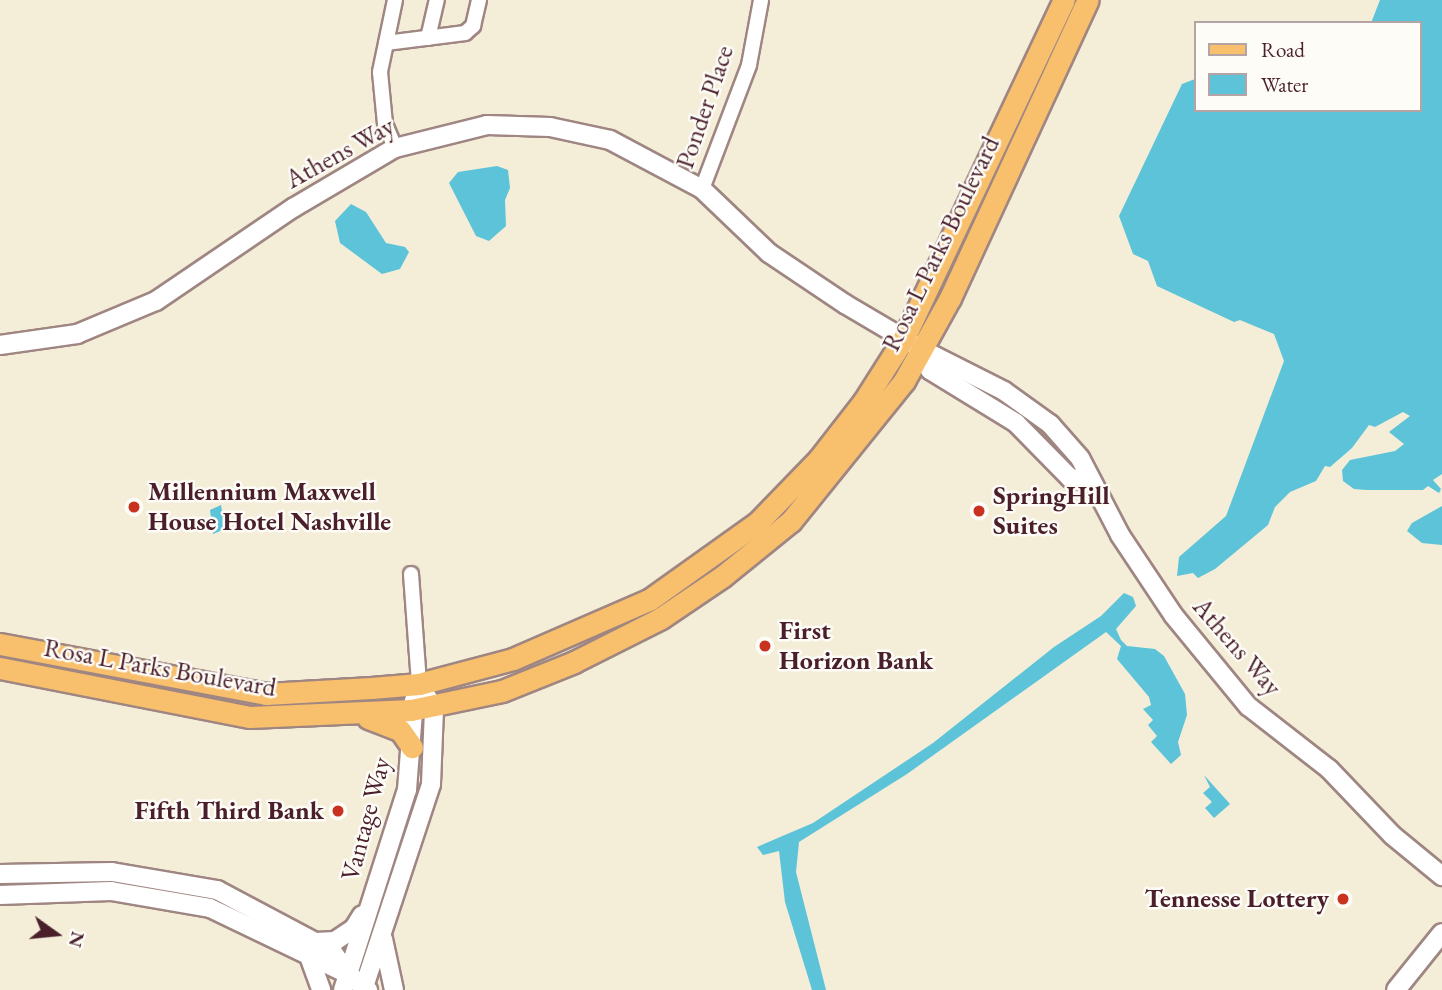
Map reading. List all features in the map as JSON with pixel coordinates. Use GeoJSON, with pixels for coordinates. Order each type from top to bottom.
{"type":"FeatureCollection","features":[{"type":"Feature","properties":{"kind":"main road","name":"Rosa L Parks Boulevard"},"geometry":{"type":"LineString","coordinates":[[0,644],[165,678],[266,694],[419,684],[570,638],[632,609],[711,558],[757,523],[819,459],[864,401],[904,338],[1064,0]]}},
{"type":"Feature","properties":{"kind":"main road","name":"Rosa L Parks Boulevard"},"geometry":{"type":"LineString","coordinates":[[0,668],[250,717],[411,710],[434,708],[502,691],[575,662],[652,623],[723,576],[802,510],[864,435],[923,350],[1088,0]]}},
{"type":"Feature","properties":{"kind":"main road"},"geometry":{"type":"LineString","coordinates":[[35,676],[55,667],[102,676],[165,678]]}},
{"type":"Feature","properties":{"kind":"main road"},"geometry":{"type":"LineString","coordinates":[[348,714],[397,727],[412,747]]}},
{"type":"Feature","properties":{"kind":"street"},"geometry":{"type":"LineString","coordinates":[[395,0],[380,72],[380,100],[395,148]]}},
{"type":"Feature","properties":{"kind":"street"},"geometry":{"type":"LineString","coordinates":[[428,38],[437,0]]}},
{"type":"Feature","properties":{"kind":"street"},"geometry":{"type":"LineString","coordinates":[[386,43],[465,33],[473,26],[479,0]]}},
{"type":"Feature","properties":{"kind":"street","name":"Ponder Place"},"geometry":{"type":"LineString","coordinates":[[702,189],[749,65],[761,0]]}},
{"type":"Feature","properties":{"kind":"street","name":"Athens Way"},"geometry":{"type":"LineString","coordinates":[[0,345],[77,334],[156,301],[293,208],[395,148],[486,125],[550,127],[610,140],[702,189],[769,253],[923,350],[1033,410],[1080,458],[1088,481],[1174,616],[1248,706],[1329,769],[1392,835],[1442,876]]}},
{"type":"Feature","properties":{"kind":"street"},"geometry":{"type":"LineString","coordinates":[[411,574],[419,684],[434,708]]}},
{"type":"Feature","properties":{"kind":"street","name":"Vantage Way"},"geometry":{"type":"LineString","coordinates":[[345,982],[407,790],[412,747],[411,710],[419,684]]}},
{"type":"Feature","properties":{"kind":"street","name":"Vantage Way"},"geometry":{"type":"LineString","coordinates":[[365,989],[431,783],[434,708]]}},
{"type":"Feature","properties":{"kind":"street"},"geometry":{"type":"LineString","coordinates":[[0,874],[123,873],[217,890],[313,951],[321,990]]}},
{"type":"Feature","properties":{"kind":"street"},"geometry":{"type":"LineString","coordinates":[[210,908],[217,890]]}},
{"type":"Feature","properties":{"kind":"street"},"geometry":{"type":"LineString","coordinates":[[0,895],[111,891],[210,908],[313,951],[332,951],[345,982],[365,989]]}},
{"type":"Feature","properties":{"kind":"street"},"geometry":{"type":"LineString","coordinates":[[313,951],[354,928],[373,897]]}},
{"type":"Feature","properties":{"kind":"street"},"geometry":{"type":"LineString","coordinates":[[382,931],[394,990]]}},
{"type":"Feature","properties":{"kind":"street"},"geometry":{"type":"LineString","coordinates":[[1396,990],[1442,933]]}},
{"type":"Feature","properties":{"kind":"water"},"geometry":{"type":"Polygon","coordinates":[[[1380,0],[1442,0],[1442,474],[1433,480],[1441,489],[1439,493],[1428,486],[1423,490],[1354,489],[1343,481],[1342,470],[1350,460],[1395,451],[1404,444],[1389,432],[1410,416],[1403,412],[1375,427],[1369,425],[1352,448],[1330,467],[1325,466],[1316,481],[1290,492],[1275,507],[1268,525],[1215,569],[1198,578],[1193,573],[1177,576],[1179,557],[1226,516],[1284,361],[1274,334],[1240,320],[1234,322],[1157,286],[1148,261],[1133,254],[1119,216],[1182,84],[1194,79],[1194,112],[1421,112],[1421,21],[1372,21],[1380,0]]]}},
{"type":"Feature","properties":{"kind":"water"},"geometry":{"type":"Polygon","coordinates":[[[497,166],[508,170],[510,188],[505,200],[506,226],[489,241],[476,236],[449,183],[458,172],[497,166]]]}},
{"type":"Feature","properties":{"kind":"water"},"geometry":{"type":"Polygon","coordinates":[[[351,204],[366,212],[386,243],[405,247],[409,252],[400,269],[382,274],[340,243],[335,221],[351,204]]]}},
{"type":"Feature","properties":{"kind":"water"},"geometry":{"type":"Polygon","coordinates":[[[221,505],[225,529],[213,534],[210,510],[221,505]]]}},
{"type":"Feature","properties":{"kind":"water"},"geometry":{"type":"Polygon","coordinates":[[[1442,506],[1442,545],[1422,543],[1407,531],[1412,523],[1442,506]]]}},
{"type":"Feature","properties":{"kind":"water"},"geometry":{"type":"Polygon","coordinates":[[[1124,593],[1133,597],[1136,606],[1116,629],[1121,640],[1127,646],[1155,649],[1164,656],[1185,694],[1187,715],[1178,742],[1181,755],[1171,764],[1151,742],[1157,736],[1148,725],[1153,720],[1143,709],[1151,705],[1149,697],[1117,659],[1121,646],[1106,632],[907,774],[799,842],[796,872],[826,990],[812,990],[785,902],[779,851],[763,855],[757,847],[813,823],[933,743],[1054,647],[1101,616],[1124,593]]]}},
{"type":"Feature","properties":{"kind":"water"},"geometry":{"type":"Polygon","coordinates":[[[1204,775],[1230,804],[1214,818],[1205,808],[1212,802],[1203,793],[1210,787],[1204,775]]]}},
{"type":"Feature","properties":{"kind":"place","name":"Millennium Maxwell House Hotel Nashville"},"geometry":{"type":"Point","coordinates":[134,507]}},
{"type":"Feature","properties":{"kind":"place","name":"SpringHill Suites"},"geometry":{"type":"Point","coordinates":[979,511]}},
{"type":"Feature","properties":{"kind":"place","name":"First Horizon Bank"},"geometry":{"type":"Point","coordinates":[765,646]}},
{"type":"Feature","properties":{"kind":"place","name":"Fifth Third Bank"},"geometry":{"type":"Point","coordinates":[338,811]}},
{"type":"Feature","properties":{"kind":"place","name":"Tennesse Lottery"},"geometry":{"type":"Point","coordinates":[1343,899]}}]}
